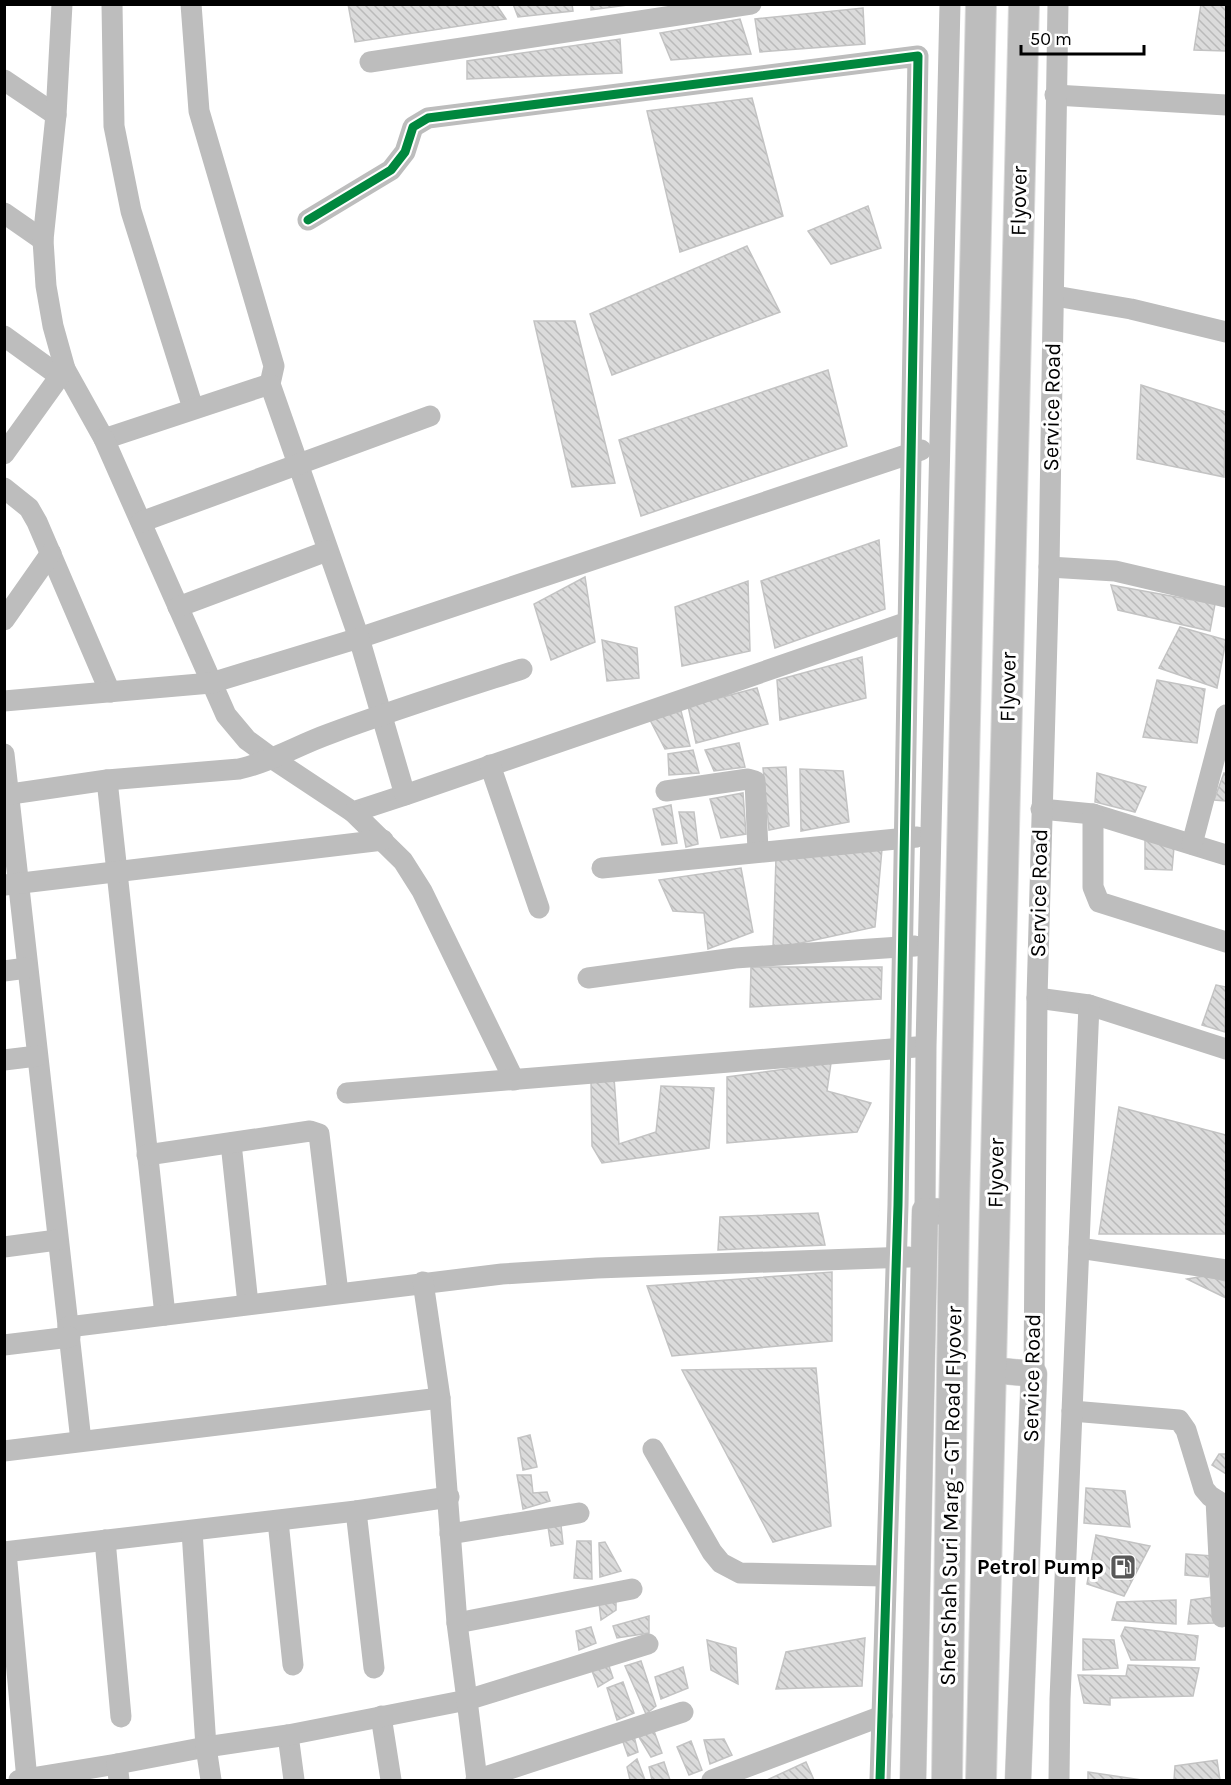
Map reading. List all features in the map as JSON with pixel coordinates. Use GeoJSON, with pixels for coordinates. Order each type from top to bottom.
{"type":"FeatureCollection","features":[{"type":"Feature","properties":{"kind":"highway","name":"Flyover"},"geometry":{"type":"LineString","coordinates":[[940,1212],[981,4]]}},
{"type":"Feature","properties":{"kind":"highway","name":"Flyover"},"geometry":{"type":"LineString","coordinates":[[992,1370],[1024,4]]}},
{"type":"Feature","properties":{"kind":"highway","name":"Sher Shah Suri Marg - GT Road Flyover"},"geometry":{"type":"LineString","coordinates":[[940,1212],[947,1780]]}},
{"type":"Feature","properties":{"kind":"highway","name":"Sher Shah Suri Marg - GT Road Flyover"},"geometry":{"type":"LineString","coordinates":[[981,1780],[992,1370]]}},
{"type":"Feature","properties":{"kind":"main road"},"geometry":{"type":"LineString","coordinates":[[914,1780],[924,1256],[940,1212]]}},
{"type":"Feature","properties":{"kind":"main road"},"geometry":{"type":"LineString","coordinates":[[992,1370],[1034,1374]]}},
{"type":"Feature","properties":{"kind":"main road","name":"Service Road"},"geometry":{"type":"LineString","coordinates":[[1018,1780],[1034,1374]]}},
{"type":"Feature","properties":{"kind":"street"},"geometry":{"type":"LineString","coordinates":[[62,4],[56,115],[43,240],[46,286],[61,372],[104,438],[211,683],[235,728],[273,759],[353,812],[403,861],[422,891],[514,1080]]}},
{"type":"Feature","properties":{"kind":"street"},"geometry":{"type":"LineString","coordinates":[[112,4],[114,126],[126,190],[193,408]]}},
{"type":"Feature","properties":{"kind":"street"},"geometry":{"type":"LineString","coordinates":[[191,4],[199,111],[274,366],[270,384],[296,466],[359,638],[405,795]]}},
{"type":"Feature","properties":{"kind":"street"},"geometry":{"type":"LineString","coordinates":[[370,62],[751,4]]}},
{"type":"Feature","properties":{"kind":"street"},"geometry":{"type":"LineString","coordinates":[[940,1212],[926,1047],[938,445],[950,4]]}},
{"type":"Feature","properties":{"kind":"street","name":"Service Road"},"geometry":{"type":"LineString","coordinates":[[1034,1374],[1037,998],[1055,296],[1055,95],[1058,4]]}},
{"type":"Feature","properties":{"kind":"street"},"geometry":{"type":"LineString","coordinates":[[308,220],[391,170],[405,152],[414,127],[428,118],[949,54]]}},
{"type":"Feature","properties":{"kind":"street"},"geometry":{"type":"LineString","coordinates":[[880,1780],[902,1048],[903,838],[918,56]]}},
{"type":"Feature","properties":{"kind":"street"},"geometry":{"type":"LineString","coordinates":[[4,80],[56,115]]}},
{"type":"Feature","properties":{"kind":"street"},"geometry":{"type":"LineString","coordinates":[[1055,95],[1227,105]]}},
{"type":"Feature","properties":{"kind":"street"},"geometry":{"type":"LineString","coordinates":[[4,213],[43,240]]}},
{"type":"Feature","properties":{"kind":"street"},"geometry":{"type":"LineString","coordinates":[[1055,296],[1131,309],[1227,332]]}},
{"type":"Feature","properties":{"kind":"street"},"geometry":{"type":"LineString","coordinates":[[4,336],[61,372]]}},
{"type":"Feature","properties":{"kind":"street"},"geometry":{"type":"LineString","coordinates":[[4,454],[61,372]]}},
{"type":"Feature","properties":{"kind":"street"},"geometry":{"type":"LineString","coordinates":[[104,438],[270,384]]}},
{"type":"Feature","properties":{"kind":"street"},"geometry":{"type":"LineString","coordinates":[[141,522],[430,416]]}},
{"type":"Feature","properties":{"kind":"street"},"geometry":{"type":"LineString","coordinates":[[4,701],[211,683],[359,638],[938,445]]}},
{"type":"Feature","properties":{"kind":"street"},"geometry":{"type":"LineString","coordinates":[[4,488],[29,508],[51,553],[110,692]]}},
{"type":"Feature","properties":{"kind":"street"},"geometry":{"type":"LineString","coordinates":[[178,607],[327,551]]}},
{"type":"Feature","properties":{"kind":"street"},"geometry":{"type":"LineString","coordinates":[[4,620],[51,553]]}},
{"type":"Feature","properties":{"kind":"street"},"geometry":{"type":"LineString","coordinates":[[1049,567],[1116,571],[1227,597]]}},
{"type":"Feature","properties":{"kind":"street"},"geometry":{"type":"LineString","coordinates":[[353,812],[908,622]]}},
{"type":"Feature","properties":{"kind":"street"},"geometry":{"type":"LineString","coordinates":[[6,795],[107,780],[239,769],[273,759],[301,744],[381,715],[522,669]]}},
{"type":"Feature","properties":{"kind":"street"},"geometry":{"type":"LineString","coordinates":[[1192,844],[1227,715]]}},
{"type":"Feature","properties":{"kind":"street"},"geometry":{"type":"LineString","coordinates":[[4,754],[12,885],[27,968],[81,1441]]}},
{"type":"Feature","properties":{"kind":"street"},"geometry":{"type":"LineString","coordinates":[[490,765],[539,908]]}},
{"type":"Feature","properties":{"kind":"street"},"geometry":{"type":"LineString","coordinates":[[666,790],[748,779],[755,781],[758,851]]}},
{"type":"Feature","properties":{"kind":"street"},"geometry":{"type":"LineString","coordinates":[[107,780],[165,1315]]}},
{"type":"Feature","properties":{"kind":"street"},"geometry":{"type":"LineString","coordinates":[[1041,808],[1093,814],[1227,855]]}},
{"type":"Feature","properties":{"kind":"street"},"geometry":{"type":"LineString","coordinates":[[1093,814],[1093,887],[1099,902],[1227,942]]}},
{"type":"Feature","properties":{"kind":"street"},"geometry":{"type":"LineString","coordinates":[[602,868],[758,851],[930,837]]}},
{"type":"Feature","properties":{"kind":"street"},"geometry":{"type":"LineString","coordinates":[[12,885],[382,840]]}},
{"type":"Feature","properties":{"kind":"street"},"geometry":{"type":"LineString","coordinates":[[588,978],[735,958],[928,946]]}},
{"type":"Feature","properties":{"kind":"street"},"geometry":{"type":"LineString","coordinates":[[4,971],[27,968]]}},
{"type":"Feature","properties":{"kind":"street"},"geometry":{"type":"LineString","coordinates":[[1037,998],[1089,1005],[1227,1049]]}},
{"type":"Feature","properties":{"kind":"street"},"geometry":{"type":"LineString","coordinates":[[1059,1780],[1089,1005]]}},
{"type":"Feature","properties":{"kind":"street"},"geometry":{"type":"LineString","coordinates":[[347,1094],[926,1047]]}},
{"type":"Feature","properties":{"kind":"street"},"geometry":{"type":"LineString","coordinates":[[4,1060],[37,1056]]}},
{"type":"Feature","properties":{"kind":"street"},"geometry":{"type":"LineString","coordinates":[[147,1155],[310,1131],[319,1134],[338,1293]]}},
{"type":"Feature","properties":{"kind":"street"},"geometry":{"type":"LineString","coordinates":[[231,1143],[248,1304]]}},
{"type":"Feature","properties":{"kind":"street"},"geometry":{"type":"LineString","coordinates":[[4,1247],[57,1240]]}},
{"type":"Feature","properties":{"kind":"street"},"geometry":{"type":"LineString","coordinates":[[1079,1248],[1227,1270]]}},
{"type":"Feature","properties":{"kind":"street"},"geometry":{"type":"LineString","coordinates":[[4,1345],[165,1315],[423,1282],[597,1268],[924,1256]]}},
{"type":"Feature","properties":{"kind":"street"},"geometry":{"type":"LineString","coordinates":[[423,1282],[440,1398],[457,1623],[477,1780],[683,1712]]}},
{"type":"Feature","properties":{"kind":"street"},"geometry":{"type":"LineString","coordinates":[[4,1451],[440,1398]]}},
{"type":"Feature","properties":{"kind":"street"},"geometry":{"type":"LineString","coordinates":[[1072,1411],[1179,1420],[1186,1430],[1204,1489],[1221,1503],[1222,1617]]}},
{"type":"Feature","properties":{"kind":"street"},"geometry":{"type":"LineString","coordinates":[[653,1449],[712,1552],[728,1568],[740,1573],[885,1576]]}},
{"type":"Feature","properties":{"kind":"street"},"geometry":{"type":"LineString","coordinates":[[449,1497],[278,1521],[5,1552],[24,1780],[118,1772],[207,1748],[288,1735],[467,1700],[648,1644]]}},
{"type":"Feature","properties":{"kind":"street"},"geometry":{"type":"LineString","coordinates":[[356,1511],[374,1668]]}},
{"type":"Feature","properties":{"kind":"street"},"geometry":{"type":"LineString","coordinates":[[450,1534],[579,1514]]}},
{"type":"Feature","properties":{"kind":"street"},"geometry":{"type":"LineString","coordinates":[[278,1521],[293,1665]]}},
{"type":"Feature","properties":{"kind":"street"},"geometry":{"type":"LineString","coordinates":[[192,1531],[211,1780]]}},
{"type":"Feature","properties":{"kind":"street"},"geometry":{"type":"LineString","coordinates":[[105,1540],[121,1717]]}},
{"type":"Feature","properties":{"kind":"street"},"geometry":{"type":"LineString","coordinates":[[457,1623],[632,1588]]}},
{"type":"Feature","properties":{"kind":"street"},"geometry":{"type":"LineString","coordinates":[[381,1716],[391,1780]]}},
{"type":"Feature","properties":{"kind":"street"},"geometry":{"type":"LineString","coordinates":[[712,1780],[792,1753],[882,1716]]}},
{"type":"Feature","properties":{"kind":"street"},"geometry":{"type":"LineString","coordinates":[[288,1735],[294,1780]]}},
{"type":"Feature","properties":{"kind":"building"},"geometry":{"type":"Polygon","coordinates":[[[348,4],[496,4],[506,19],[355,42],[348,4]]]}},
{"type":"Feature","properties":{"kind":"building"},"geometry":{"type":"Polygon","coordinates":[[[513,4],[572,4],[573,11],[518,17],[513,4]]]}},
{"type":"Feature","properties":{"kind":"building"},"geometry":{"type":"Polygon","coordinates":[[[591,4],[635,4],[591,10],[591,4]]]}},
{"type":"Feature","properties":{"kind":"building"},"geometry":{"type":"Polygon","coordinates":[[[1201,4],[1226,4],[1226,51],[1194,50],[1201,4]]]}},
{"type":"Feature","properties":{"kind":"building"},"geometry":{"type":"Polygon","coordinates":[[[863,8],[865,44],[760,52],[755,19],[863,8]]]}},
{"type":"Feature","properties":{"kind":"building"},"geometry":{"type":"Polygon","coordinates":[[[740,19],[751,54],[671,60],[660,33],[740,19]]]}},
{"type":"Feature","properties":{"kind":"building"},"geometry":{"type":"Polygon","coordinates":[[[620,39],[622,73],[467,79],[467,61],[620,39]]]}},
{"type":"Feature","properties":{"kind":"building"},"geometry":{"type":"Polygon","coordinates":[[[752,98],[783,216],[680,252],[647,111],[752,98]]]}},
{"type":"Feature","properties":{"kind":"building"},"geometry":{"type":"Polygon","coordinates":[[[868,206],[881,248],[831,264],[808,231],[868,206]]]}},
{"type":"Feature","properties":{"kind":"building"},"geometry":{"type":"Polygon","coordinates":[[[747,246],[780,312],[612,375],[590,314],[747,246]]]}},
{"type":"Feature","properties":{"kind":"building"},"geometry":{"type":"Polygon","coordinates":[[[534,321],[575,321],[615,483],[572,487],[534,321]]]}},
{"type":"Feature","properties":{"kind":"building"},"geometry":{"type":"Polygon","coordinates":[[[828,370],[847,446],[641,516],[619,440],[828,370]]]}},
{"type":"Feature","properties":{"kind":"building"},"geometry":{"type":"Polygon","coordinates":[[[1141,385],[1226,412],[1224,477],[1137,459],[1141,385]]]}},
{"type":"Feature","properties":{"kind":"building"},"geometry":{"type":"Polygon","coordinates":[[[879,540],[885,609],[775,648],[761,581],[879,540]]]}},
{"type":"Feature","properties":{"kind":"building"},"geometry":{"type":"Polygon","coordinates":[[[585,577],[595,642],[551,660],[534,604],[585,577]]]}},
{"type":"Feature","properties":{"kind":"building"},"geometry":{"type":"Polygon","coordinates":[[[748,581],[750,651],[682,666],[675,607],[748,581]]]}},
{"type":"Feature","properties":{"kind":"building"},"geometry":{"type":"Polygon","coordinates":[[[1111,585],[1215,604],[1210,631],[1118,610],[1111,585]]]}},
{"type":"Feature","properties":{"kind":"building"},"geometry":{"type":"Polygon","coordinates":[[[1180,627],[1226,640],[1217,688],[1159,668],[1180,627]]]}},
{"type":"Feature","properties":{"kind":"building"},"geometry":{"type":"Polygon","coordinates":[[[602,640],[637,648],[639,678],[607,681],[602,640]]]}},
{"type":"Feature","properties":{"kind":"building"},"geometry":{"type":"Polygon","coordinates":[[[862,657],[866,698],[780,720],[777,680],[862,657]]]}},
{"type":"Feature","properties":{"kind":"building"},"geometry":{"type":"Polygon","coordinates":[[[1157,680],[1205,689],[1197,743],[1143,737],[1157,680]]]}},
{"type":"Feature","properties":{"kind":"building"},"geometry":{"type":"Polygon","coordinates":[[[757,688],[768,724],[696,743],[688,706],[757,688]]]}},
{"type":"Feature","properties":{"kind":"building"},"geometry":{"type":"Polygon","coordinates":[[[681,711],[690,746],[665,749],[650,720],[681,711]]]}},
{"type":"Feature","properties":{"kind":"building"},"geometry":{"type":"Polygon","coordinates":[[[739,743],[745,767],[714,771],[705,750],[739,743]]]}},
{"type":"Feature","properties":{"kind":"building"},"geometry":{"type":"Polygon","coordinates":[[[693,750],[699,773],[669,775],[668,754],[693,750]]]}},
{"type":"Feature","properties":{"kind":"building"},"geometry":{"type":"Polygon","coordinates":[[[786,767],[789,826],[769,830],[763,768],[786,767]]]}},
{"type":"Feature","properties":{"kind":"building"},"geometry":{"type":"Polygon","coordinates":[[[800,769],[843,771],[849,822],[801,831],[800,769]]]}},
{"type":"Feature","properties":{"kind":"building"},"geometry":{"type":"Polygon","coordinates":[[[1097,773],[1146,787],[1135,812],[1095,802],[1097,773]]]}},
{"type":"Feature","properties":{"kind":"building"},"geometry":{"type":"Polygon","coordinates":[[[1224,773],[1226,774],[1226,801],[1214,800],[1224,773]]]}},
{"type":"Feature","properties":{"kind":"building"},"geometry":{"type":"Polygon","coordinates":[[[743,793],[746,834],[721,838],[710,799],[743,793]]]}},
{"type":"Feature","properties":{"kind":"building"},"geometry":{"type":"Polygon","coordinates":[[[671,805],[677,843],[662,845],[653,809],[671,805]]]}},
{"type":"Feature","properties":{"kind":"building"},"geometry":{"type":"Polygon","coordinates":[[[679,812],[694,812],[698,844],[686,847],[679,812]]]}},
{"type":"Feature","properties":{"kind":"building"},"geometry":{"type":"Polygon","coordinates":[[[1145,840],[1174,847],[1172,870],[1145,869],[1145,840]]]}},
{"type":"Feature","properties":{"kind":"building"},"geometry":{"type":"Polygon","coordinates":[[[882,849],[875,927],[773,949],[776,858],[882,849]]]}},
{"type":"Feature","properties":{"kind":"building"},"geometry":{"type":"Polygon","coordinates":[[[741,868],[753,932],[708,949],[704,913],[673,911],[659,880],[741,868]]]}},
{"type":"Feature","properties":{"kind":"building"},"geometry":{"type":"Polygon","coordinates":[[[751,967],[882,967],[881,999],[750,1007],[751,967]]]}},
{"type":"Feature","properties":{"kind":"building"},"geometry":{"type":"Polygon","coordinates":[[[1216,985],[1226,987],[1225,1032],[1202,1025],[1216,985]]]}},
{"type":"Feature","properties":{"kind":"building"},"geometry":{"type":"Polygon","coordinates":[[[831,1063],[827,1091],[871,1103],[857,1132],[727,1143],[727,1077],[831,1063]]]}},
{"type":"Feature","properties":{"kind":"building"},"geometry":{"type":"Polygon","coordinates":[[[614,1078],[619,1144],[656,1132],[661,1086],[714,1088],[709,1148],[602,1163],[592,1146],[591,1080],[614,1078]]]}},
{"type":"Feature","properties":{"kind":"building"},"geometry":{"type":"Polygon","coordinates":[[[1119,1107],[1226,1135],[1226,1234],[1099,1234],[1119,1107]]]}},
{"type":"Feature","properties":{"kind":"building"},"geometry":{"type":"Polygon","coordinates":[[[818,1213],[825,1245],[718,1250],[720,1217],[818,1213]]]}},
{"type":"Feature","properties":{"kind":"building"},"geometry":{"type":"Polygon","coordinates":[[[832,1272],[832,1341],[672,1356],[647,1286],[832,1272]]]}},
{"type":"Feature","properties":{"kind":"building"},"geometry":{"type":"Polygon","coordinates":[[[1204,1276],[1226,1281],[1226,1298],[1187,1279],[1204,1276]]]}},
{"type":"Feature","properties":{"kind":"building"},"geometry":{"type":"Polygon","coordinates":[[[816,1368],[831,1526],[773,1542],[682,1370],[816,1368]]]}},
{"type":"Feature","properties":{"kind":"building"},"geometry":{"type":"Polygon","coordinates":[[[530,1435],[537,1467],[523,1470],[518,1438],[530,1435]]]}},
{"type":"Feature","properties":{"kind":"building"},"geometry":{"type":"Polygon","coordinates":[[[1219,1454],[1226,1454],[1226,1474],[1212,1465],[1219,1454]]]}},
{"type":"Feature","properties":{"kind":"building"},"geometry":{"type":"Polygon","coordinates":[[[517,1475],[531,1475],[533,1493],[547,1492],[550,1501],[523,1509],[517,1475]]]}},
{"type":"Feature","properties":{"kind":"building"},"geometry":{"type":"Polygon","coordinates":[[[1086,1488],[1125,1491],[1130,1527],[1084,1523],[1086,1488]]]}},
{"type":"Feature","properties":{"kind":"building"},"geometry":{"type":"Polygon","coordinates":[[[561,1525],[563,1544],[551,1546],[548,1527],[561,1525]]]}},
{"type":"Feature","properties":{"kind":"building"},"geometry":{"type":"Polygon","coordinates":[[[1096,1535],[1150,1546],[1124,1596],[1087,1584],[1096,1535]]]}},
{"type":"Feature","properties":{"kind":"building"},"geometry":{"type":"Polygon","coordinates":[[[577,1541],[591,1541],[592,1579],[574,1578],[577,1541]]]}},
{"type":"Feature","properties":{"kind":"building"},"geometry":{"type":"Polygon","coordinates":[[[605,1542],[621,1571],[600,1577],[599,1543],[605,1542]]]}},
{"type":"Feature","properties":{"kind":"building"},"geometry":{"type":"Polygon","coordinates":[[[1186,1554],[1212,1556],[1208,1577],[1185,1575],[1186,1554]]]}},
{"type":"Feature","properties":{"kind":"building"},"geometry":{"type":"Polygon","coordinates":[[[1212,1597],[1214,1623],[1188,1624],[1191,1600],[1212,1597]]]}},
{"type":"Feature","properties":{"kind":"building"},"geometry":{"type":"Polygon","coordinates":[[[1176,1600],[1176,1624],[1112,1620],[1117,1602],[1176,1600]]]}},
{"type":"Feature","properties":{"kind":"building"},"geometry":{"type":"Polygon","coordinates":[[[616,1602],[616,1610],[601,1620],[599,1603],[616,1602]]]}},
{"type":"Feature","properties":{"kind":"building"},"geometry":{"type":"Polygon","coordinates":[[[649,1616],[649,1633],[617,1638],[613,1626],[649,1616]]]}},
{"type":"Feature","properties":{"kind":"building"},"geometry":{"type":"Polygon","coordinates":[[[591,1627],[596,1643],[579,1650],[576,1631],[591,1627]]]}},
{"type":"Feature","properties":{"kind":"building"},"geometry":{"type":"Polygon","coordinates":[[[1125,1627],[1198,1636],[1195,1660],[1131,1660],[1121,1636],[1125,1627]]]}},
{"type":"Feature","properties":{"kind":"building"},"geometry":{"type":"Polygon","coordinates":[[[865,1638],[862,1686],[776,1689],[786,1652],[865,1638]]]}},
{"type":"Feature","properties":{"kind":"building"},"geometry":{"type":"Polygon","coordinates":[[[1083,1639],[1114,1640],[1118,1668],[1083,1670],[1083,1639]]]}},
{"type":"Feature","properties":{"kind":"building"},"geometry":{"type":"Polygon","coordinates":[[[707,1640],[736,1648],[738,1684],[711,1670],[707,1640]]]}},
{"type":"Feature","properties":{"kind":"building"},"geometry":{"type":"Polygon","coordinates":[[[641,1661],[656,1706],[646,1714],[625,1666],[641,1661]]]}},
{"type":"Feature","properties":{"kind":"building"},"geometry":{"type":"Polygon","coordinates":[[[1128,1665],[1199,1668],[1193,1696],[1110,1698],[1110,1705],[1084,1703],[1078,1675],[1126,1676],[1128,1665]]]}},
{"type":"Feature","properties":{"kind":"building"},"geometry":{"type":"Polygon","coordinates":[[[609,1666],[613,1678],[598,1687],[592,1671],[609,1666]]]}},
{"type":"Feature","properties":{"kind":"building"},"geometry":{"type":"Polygon","coordinates":[[[683,1667],[688,1688],[661,1699],[655,1677],[683,1667]]]}},
{"type":"Feature","properties":{"kind":"building"},"geometry":{"type":"Polygon","coordinates":[[[623,1682],[634,1713],[617,1720],[607,1688],[623,1682]]]}},
{"type":"Feature","properties":{"kind":"building"},"geometry":{"type":"Polygon","coordinates":[[[654,1731],[662,1753],[651,1757],[639,1737],[654,1731]]]}},
{"type":"Feature","properties":{"kind":"building"},"geometry":{"type":"Polygon","coordinates":[[[634,1736],[638,1752],[628,1756],[623,1742],[634,1736]]]}},
{"type":"Feature","properties":{"kind":"building"},"geometry":{"type":"Polygon","coordinates":[[[724,1739],[732,1755],[710,1764],[704,1740],[724,1739]]]}},
{"type":"Feature","properties":{"kind":"building"},"geometry":{"type":"Polygon","coordinates":[[[691,1741],[702,1770],[689,1775],[677,1747],[691,1741]]]}},
{"type":"Feature","properties":{"kind":"building"},"geometry":{"type":"Polygon","coordinates":[[[637,1759],[645,1780],[630,1780],[627,1767],[637,1759]]]}},
{"type":"Feature","properties":{"kind":"building"},"geometry":{"type":"Polygon","coordinates":[[[1217,1760],[1220,1780],[1174,1780],[1175,1766],[1217,1760]]]}},
{"type":"Feature","properties":{"kind":"building"},"geometry":{"type":"Polygon","coordinates":[[[664,1762],[670,1780],[652,1780],[649,1767],[664,1762]]]}},
{"type":"Feature","properties":{"kind":"building"},"geometry":{"type":"Polygon","coordinates":[[[806,1762],[814,1780],[767,1780],[806,1762]]]}},
{"type":"Feature","properties":{"kind":"building"},"geometry":{"type":"Polygon","coordinates":[[[1088,1772],[1142,1780],[1088,1780],[1088,1772]]]}},
{"type":"Feature","properties":{"kind":"cycle path"},"geometry":{"type":"LineString","coordinates":[[308,220],[391,170],[405,152],[413,127],[428,118],[918,56],[898,1205],[880,1780]]}},
{"type":"Feature","properties":{"kind":"place","name":"Petrol Pump"},"geometry":{"type":"Point","coordinates":[1123,1567]}}]}
